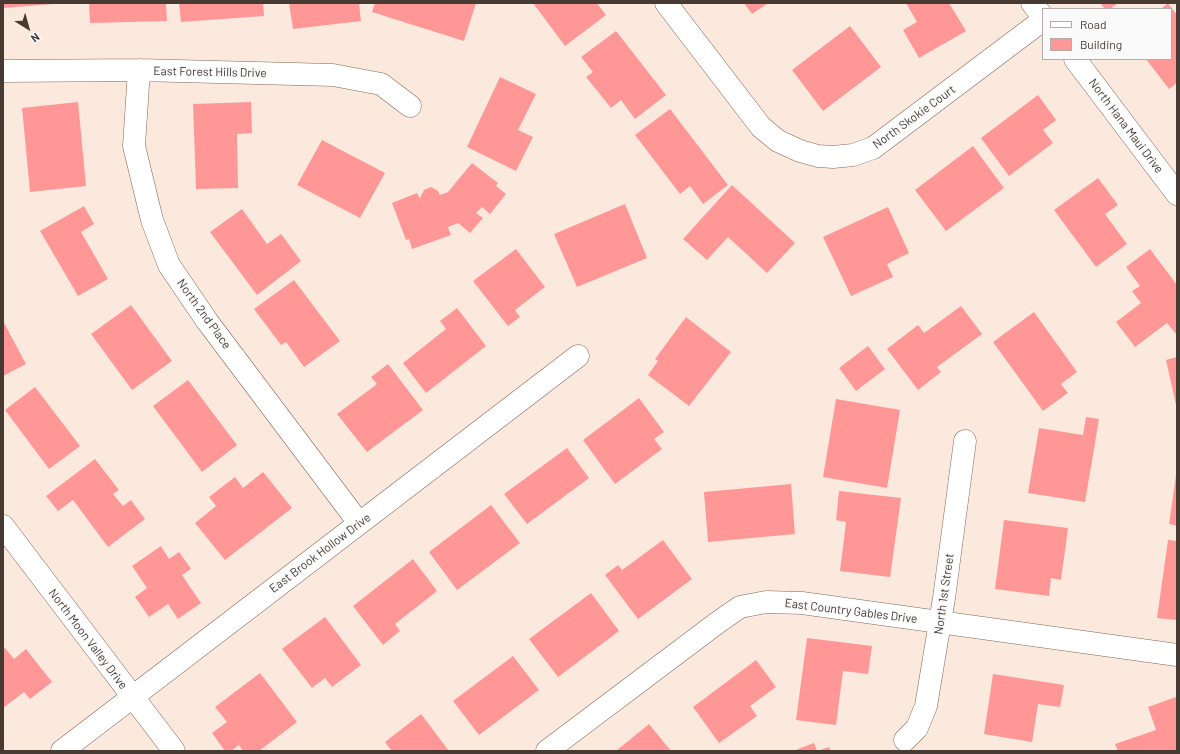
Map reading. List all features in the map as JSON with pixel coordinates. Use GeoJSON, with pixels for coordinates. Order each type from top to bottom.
{"type":"FeatureCollection","features":[{"type":"Feature","properties":{"kind":"street","name":"North Skokie Court"},"geometry":{"type":"LineString","coordinates":[[666,3],[761,127],[778,141],[800,151],[818,156],[833,157],[853,155],[873,148],[1042,20]]}},
{"type":"Feature","properties":{"kind":"street"},"geometry":{"type":"LineString","coordinates":[[1032,3],[1042,18]]}},
{"type":"Feature","properties":{"kind":"street","name":"North Hana Maui Drive"},"geometry":{"type":"LineString","coordinates":[[1075,60],[1177,194]]}},
{"type":"Feature","properties":{"kind":"street","name":"East Forest Hills Drive"},"geometry":{"type":"LineString","coordinates":[[3,71],[139,70],[333,75],[381,84],[410,106]]}},
{"type":"Feature","properties":{"kind":"street","name":"North 2nd Place"},"geometry":{"type":"LineString","coordinates":[[139,70],[134,146],[152,220],[169,265],[207,321],[359,523]]}},
{"type":"Feature","properties":{"kind":"street","name":"East Brook Hollow Drive"},"geometry":{"type":"LineString","coordinates":[[62,751],[578,356]]}},
{"type":"Feature","properties":{"kind":"street","name":"North 1st Street"},"geometry":{"type":"LineString","coordinates":[[905,740],[917,728],[926,706],[940,623],[964,441]]}},
{"type":"Feature","properties":{"kind":"street","name":"North Moon Valley Drive"},"geometry":{"type":"LineString","coordinates":[[3,526],[174,751]]}},
{"type":"Feature","properties":{"kind":"street","name":"East Country Gables Drive"},"geometry":{"type":"LineString","coordinates":[[547,751],[740,607],[766,602],[786,602],[1177,656]]}},
{"type":"Feature","properties":{"kind":"building"},"geometry":{"type":"Polygon","coordinates":[[[3,3],[53,3],[53,4],[3,8],[3,3]]]}},
{"type":"Feature","properties":{"kind":"building"},"geometry":{"type":"Polygon","coordinates":[[[89,3],[166,3],[167,21],[90,23],[89,3]]]}},
{"type":"Feature","properties":{"kind":"building"},"geometry":{"type":"Polygon","coordinates":[[[179,3],[263,3],[264,16],[181,22],[179,3]]]}},
{"type":"Feature","properties":{"kind":"building"},"geometry":{"type":"Polygon","coordinates":[[[289,3],[359,3],[361,21],[293,29],[289,3]]]}},
{"type":"Feature","properties":{"kind":"building"},"geometry":{"type":"Polygon","coordinates":[[[375,3],[476,3],[464,41],[372,12],[375,3]]]}},
{"type":"Feature","properties":{"kind":"building"},"geometry":{"type":"Polygon","coordinates":[[[533,3],[597,3],[606,15],[565,46],[533,3]]]}},
{"type":"Feature","properties":{"kind":"building"},"geometry":{"type":"Polygon","coordinates":[[[744,3],[768,3],[752,14],[744,3]]]}},
{"type":"Feature","properties":{"kind":"building"},"geometry":{"type":"Polygon","coordinates":[[[906,3],[949,3],[966,31],[919,58],[903,30],[917,22],[906,3]]]}},
{"type":"Feature","properties":{"kind":"building"},"geometry":{"type":"Polygon","coordinates":[[[1100,3],[1118,3],[1111,8],[1104,8],[1100,3]]]}},
{"type":"Feature","properties":{"kind":"building"},"geometry":{"type":"Polygon","coordinates":[[[1168,3],[1172,8],[1162,8],[1168,3]]]}},
{"type":"Feature","properties":{"kind":"building"},"geometry":{"type":"Polygon","coordinates":[[[1172,8],[1177,15],[1177,83],[1169,89],[1147,60],[1172,60],[1172,8]]]}},
{"type":"Feature","properties":{"kind":"building"},"geometry":{"type":"Polygon","coordinates":[[[850,26],[881,67],[823,111],[792,70],[850,26]]]}},
{"type":"Feature","properties":{"kind":"building"},"geometry":{"type":"Polygon","coordinates":[[[616,31],[666,95],[635,119],[621,100],[611,108],[586,77],[593,72],[581,57],[616,31]]]}},
{"type":"Feature","properties":{"kind":"building"},"geometry":{"type":"Polygon","coordinates":[[[500,77],[536,94],[518,130],[533,137],[516,171],[467,147],[500,77]]]}},
{"type":"Feature","properties":{"kind":"building"},"geometry":{"type":"Polygon","coordinates":[[[1038,95],[1056,120],[1043,130],[1053,143],[1009,176],[981,138],[1038,95]]]}},
{"type":"Feature","properties":{"kind":"building"},"geometry":{"type":"Polygon","coordinates":[[[78,102],[86,186],[30,192],[22,108],[78,102]]]}},
{"type":"Feature","properties":{"kind":"building"},"geometry":{"type":"Polygon","coordinates":[[[251,102],[252,133],[237,134],[238,188],[196,189],[193,104],[251,102]]]}},
{"type":"Feature","properties":{"kind":"building"},"geometry":{"type":"Polygon","coordinates":[[[670,109],[728,185],[703,204],[690,186],[680,194],[635,135],[670,109]]]}},
{"type":"Feature","properties":{"kind":"building"},"geometry":{"type":"Polygon","coordinates":[[[322,140],[385,173],[360,218],[297,185],[322,140]]]}},
{"type":"Feature","properties":{"kind":"building"},"geometry":{"type":"Polygon","coordinates":[[[973,146],[1004,188],[946,231],[915,190],[973,146]]]}},
{"type":"Feature","properties":{"kind":"building"},"geometry":{"type":"Polygon","coordinates":[[[472,163],[498,183],[496,186],[506,194],[490,214],[482,207],[476,213],[483,218],[470,233],[458,223],[448,227],[451,235],[412,249],[409,239],[406,240],[392,203],[417,193],[422,202],[420,198],[424,190],[431,187],[438,191],[440,195],[448,192],[472,163]]]}},
{"type":"Feature","properties":{"kind":"building"},"geometry":{"type":"Polygon","coordinates":[[[1098,178],[1118,205],[1105,214],[1127,244],[1096,267],[1054,210],[1098,178]]]}},
{"type":"Feature","properties":{"kind":"building"},"geometry":{"type":"Polygon","coordinates":[[[732,185],[795,243],[767,273],[728,237],[707,260],[683,239],[732,185]]]}},
{"type":"Feature","properties":{"kind":"building"},"geometry":{"type":"Polygon","coordinates":[[[625,204],[647,258],[577,287],[554,234],[625,204]]]}},
{"type":"Feature","properties":{"kind":"building"},"geometry":{"type":"Polygon","coordinates":[[[84,206],[94,224],[81,232],[108,279],[78,296],[40,231],[84,206]]]}},
{"type":"Feature","properties":{"kind":"building"},"geometry":{"type":"Polygon","coordinates":[[[888,207],[909,253],[887,264],[893,277],[851,296],[823,237],[888,207]]]}},
{"type":"Feature","properties":{"kind":"building"},"geometry":{"type":"Polygon","coordinates":[[[242,209],[267,244],[281,234],[301,261],[257,295],[210,232],[242,209]]]}},
{"type":"Feature","properties":{"kind":"building"},"geometry":{"type":"Polygon","coordinates":[[[516,249],[545,287],[515,310],[520,317],[508,326],[473,281],[516,249]]]}},
{"type":"Feature","properties":{"kind":"building"},"geometry":{"type":"Polygon","coordinates":[[[1150,249],[1177,285],[1177,335],[1167,323],[1135,347],[1116,322],[1141,303],[1132,291],[1140,286],[1126,267],[1150,249]]]}},
{"type":"Feature","properties":{"kind":"building"},"geometry":{"type":"Polygon","coordinates":[[[294,280],[340,341],[304,367],[286,342],[281,345],[254,309],[294,280]]]}},
{"type":"Feature","properties":{"kind":"building"},"geometry":{"type":"Polygon","coordinates":[[[131,305],[172,361],[132,390],[91,334],[131,305]]]}},
{"type":"Feature","properties":{"kind":"building"},"geometry":{"type":"Polygon","coordinates":[[[961,306],[982,334],[937,367],[941,372],[918,390],[887,349],[918,325],[924,333],[961,306]]]}},
{"type":"Feature","properties":{"kind":"building"},"geometry":{"type":"Polygon","coordinates":[[[457,308],[486,346],[426,393],[403,363],[446,329],[440,321],[457,308]]]}},
{"type":"Feature","properties":{"kind":"building"},"geometry":{"type":"Polygon","coordinates":[[[1034,312],[1077,372],[1061,384],[1068,393],[1043,411],[993,342],[1034,312]]]}},
{"type":"Feature","properties":{"kind":"building"},"geometry":{"type":"Polygon","coordinates":[[[686,317],[731,352],[689,406],[648,375],[658,361],[655,359],[686,317]]]}},
{"type":"Feature","properties":{"kind":"building"},"geometry":{"type":"Polygon","coordinates":[[[3,321],[26,364],[3,376],[3,321]]]}},
{"type":"Feature","properties":{"kind":"building"},"geometry":{"type":"Polygon","coordinates":[[[868,346],[885,369],[856,391],[839,368],[868,346]]]}},
{"type":"Feature","properties":{"kind":"building"},"geometry":{"type":"Polygon","coordinates":[[[1177,357],[1177,405],[1176,405],[1166,360],[1177,357]]]}},
{"type":"Feature","properties":{"kind":"building"},"geometry":{"type":"Polygon","coordinates":[[[388,364],[423,410],[367,452],[337,414],[377,384],[371,377],[388,364]]]}},
{"type":"Feature","properties":{"kind":"building"},"geometry":{"type":"Polygon","coordinates":[[[188,380],[237,445],[202,472],[153,406],[188,380]]]}},
{"type":"Feature","properties":{"kind":"building"},"geometry":{"type":"Polygon","coordinates":[[[35,387],[80,446],[49,469],[5,410],[35,387]]]}},
{"type":"Feature","properties":{"kind":"building"},"geometry":{"type":"Polygon","coordinates":[[[639,398],[664,432],[654,439],[662,449],[615,484],[583,440],[639,398]]]}},
{"type":"Feature","properties":{"kind":"building"},"geometry":{"type":"Polygon","coordinates":[[[836,399],[900,410],[887,488],[823,477],[836,399]]]}},
{"type":"Feature","properties":{"kind":"building"},"geometry":{"type":"Polygon","coordinates":[[[1086,417],[1099,419],[1085,502],[1028,493],[1039,428],[1083,435],[1086,417]]]}},
{"type":"Feature","properties":{"kind":"building"},"geometry":{"type":"Polygon","coordinates":[[[567,448],[589,478],[527,524],[504,494],[567,448]]]}},
{"type":"Feature","properties":{"kind":"building"},"geometry":{"type":"Polygon","coordinates":[[[95,459],[119,490],[113,494],[123,506],[131,500],[145,519],[108,547],[73,500],[58,511],[46,496],[95,459]]]}},
{"type":"Feature","properties":{"kind":"building"},"geometry":{"type":"Polygon","coordinates":[[[263,472],[292,508],[225,560],[195,523],[216,506],[209,497],[235,477],[243,488],[263,472]]]}},
{"type":"Feature","properties":{"kind":"building"},"geometry":{"type":"Polygon","coordinates":[[[1177,475],[1177,526],[1169,524],[1177,475]]]}},
{"type":"Feature","properties":{"kind":"building"},"geometry":{"type":"Polygon","coordinates":[[[791,484],[795,534],[708,542],[704,492],[791,484]]]}},
{"type":"Feature","properties":{"kind":"building"},"geometry":{"type":"Polygon","coordinates":[[[839,491],[901,498],[890,577],[840,571],[846,522],[836,520],[839,491]]]}},
{"type":"Feature","properties":{"kind":"building"},"geometry":{"type":"Polygon","coordinates":[[[491,505],[520,543],[457,590],[429,552],[491,505]]]}},
{"type":"Feature","properties":{"kind":"building"},"geometry":{"type":"Polygon","coordinates":[[[1004,520],[1068,528],[1061,580],[1051,578],[1049,596],[995,589],[1004,520]]]}},
{"type":"Feature","properties":{"kind":"building"},"geometry":{"type":"Polygon","coordinates":[[[663,540],[692,579],[638,619],[605,575],[618,565],[622,570],[663,540]]]}},
{"type":"Feature","properties":{"kind":"building"},"geometry":{"type":"Polygon","coordinates":[[[1168,540],[1177,541],[1177,620],[1157,618],[1168,540]]]}},
{"type":"Feature","properties":{"kind":"building"},"geometry":{"type":"Polygon","coordinates":[[[161,546],[169,559],[179,552],[191,569],[182,575],[201,603],[178,619],[168,604],[149,617],[135,597],[147,588],[132,566],[161,546]]]}},
{"type":"Feature","properties":{"kind":"building"},"geometry":{"type":"Polygon","coordinates":[[[413,559],[437,591],[395,624],[400,631],[383,645],[353,606],[413,559]]]}},
{"type":"Feature","properties":{"kind":"building"},"geometry":{"type":"Polygon","coordinates":[[[591,593],[619,631],[558,677],[529,639],[591,593]]]}},
{"type":"Feature","properties":{"kind":"building"},"geometry":{"type":"Polygon","coordinates":[[[325,617],[361,665],[332,687],[325,678],[312,688],[282,649],[325,617]]]}},
{"type":"Feature","properties":{"kind":"building"},"geometry":{"type":"Polygon","coordinates":[[[807,638],[872,646],[868,674],[843,671],[836,725],[796,720],[807,638]]]}},
{"type":"Feature","properties":{"kind":"building"},"geometry":{"type":"Polygon","coordinates":[[[5,648],[14,659],[26,649],[52,682],[30,699],[24,692],[3,708],[3,650],[5,648]]]}},
{"type":"Feature","properties":{"kind":"building"},"geometry":{"type":"Polygon","coordinates":[[[513,656],[539,690],[479,735],[453,701],[513,656]]]}},
{"type":"Feature","properties":{"kind":"building"},"geometry":{"type":"Polygon","coordinates":[[[756,660],[776,687],[750,706],[757,716],[719,743],[693,707],[756,660]]]}},
{"type":"Feature","properties":{"kind":"building"},"geometry":{"type":"Polygon","coordinates":[[[260,673],[297,722],[259,751],[243,751],[239,745],[231,751],[225,751],[212,733],[227,722],[215,707],[260,673]]]}},
{"type":"Feature","properties":{"kind":"building"},"geometry":{"type":"Polygon","coordinates":[[[993,674],[1064,685],[1060,707],[1038,704],[1032,742],[984,734],[993,674]]]}},
{"type":"Feature","properties":{"kind":"building"},"geometry":{"type":"Polygon","coordinates":[[[1176,697],[1177,751],[1118,751],[1115,744],[1156,730],[1148,707],[1176,697]]]}},
{"type":"Feature","properties":{"kind":"building"},"geometry":{"type":"Polygon","coordinates":[[[421,714],[449,751],[390,751],[391,750],[385,742],[421,714]]]}},
{"type":"Feature","properties":{"kind":"building"},"geometry":{"type":"Polygon","coordinates":[[[649,724],[671,751],[616,751],[649,724]]]}},
{"type":"Feature","properties":{"kind":"building"},"geometry":{"type":"Polygon","coordinates":[[[814,743],[817,751],[793,751],[814,743]]]}},
{"type":"Feature","properties":{"kind":"building"},"geometry":{"type":"Polygon","coordinates":[[[829,747],[831,751],[817,751],[829,747]]]}}]}
